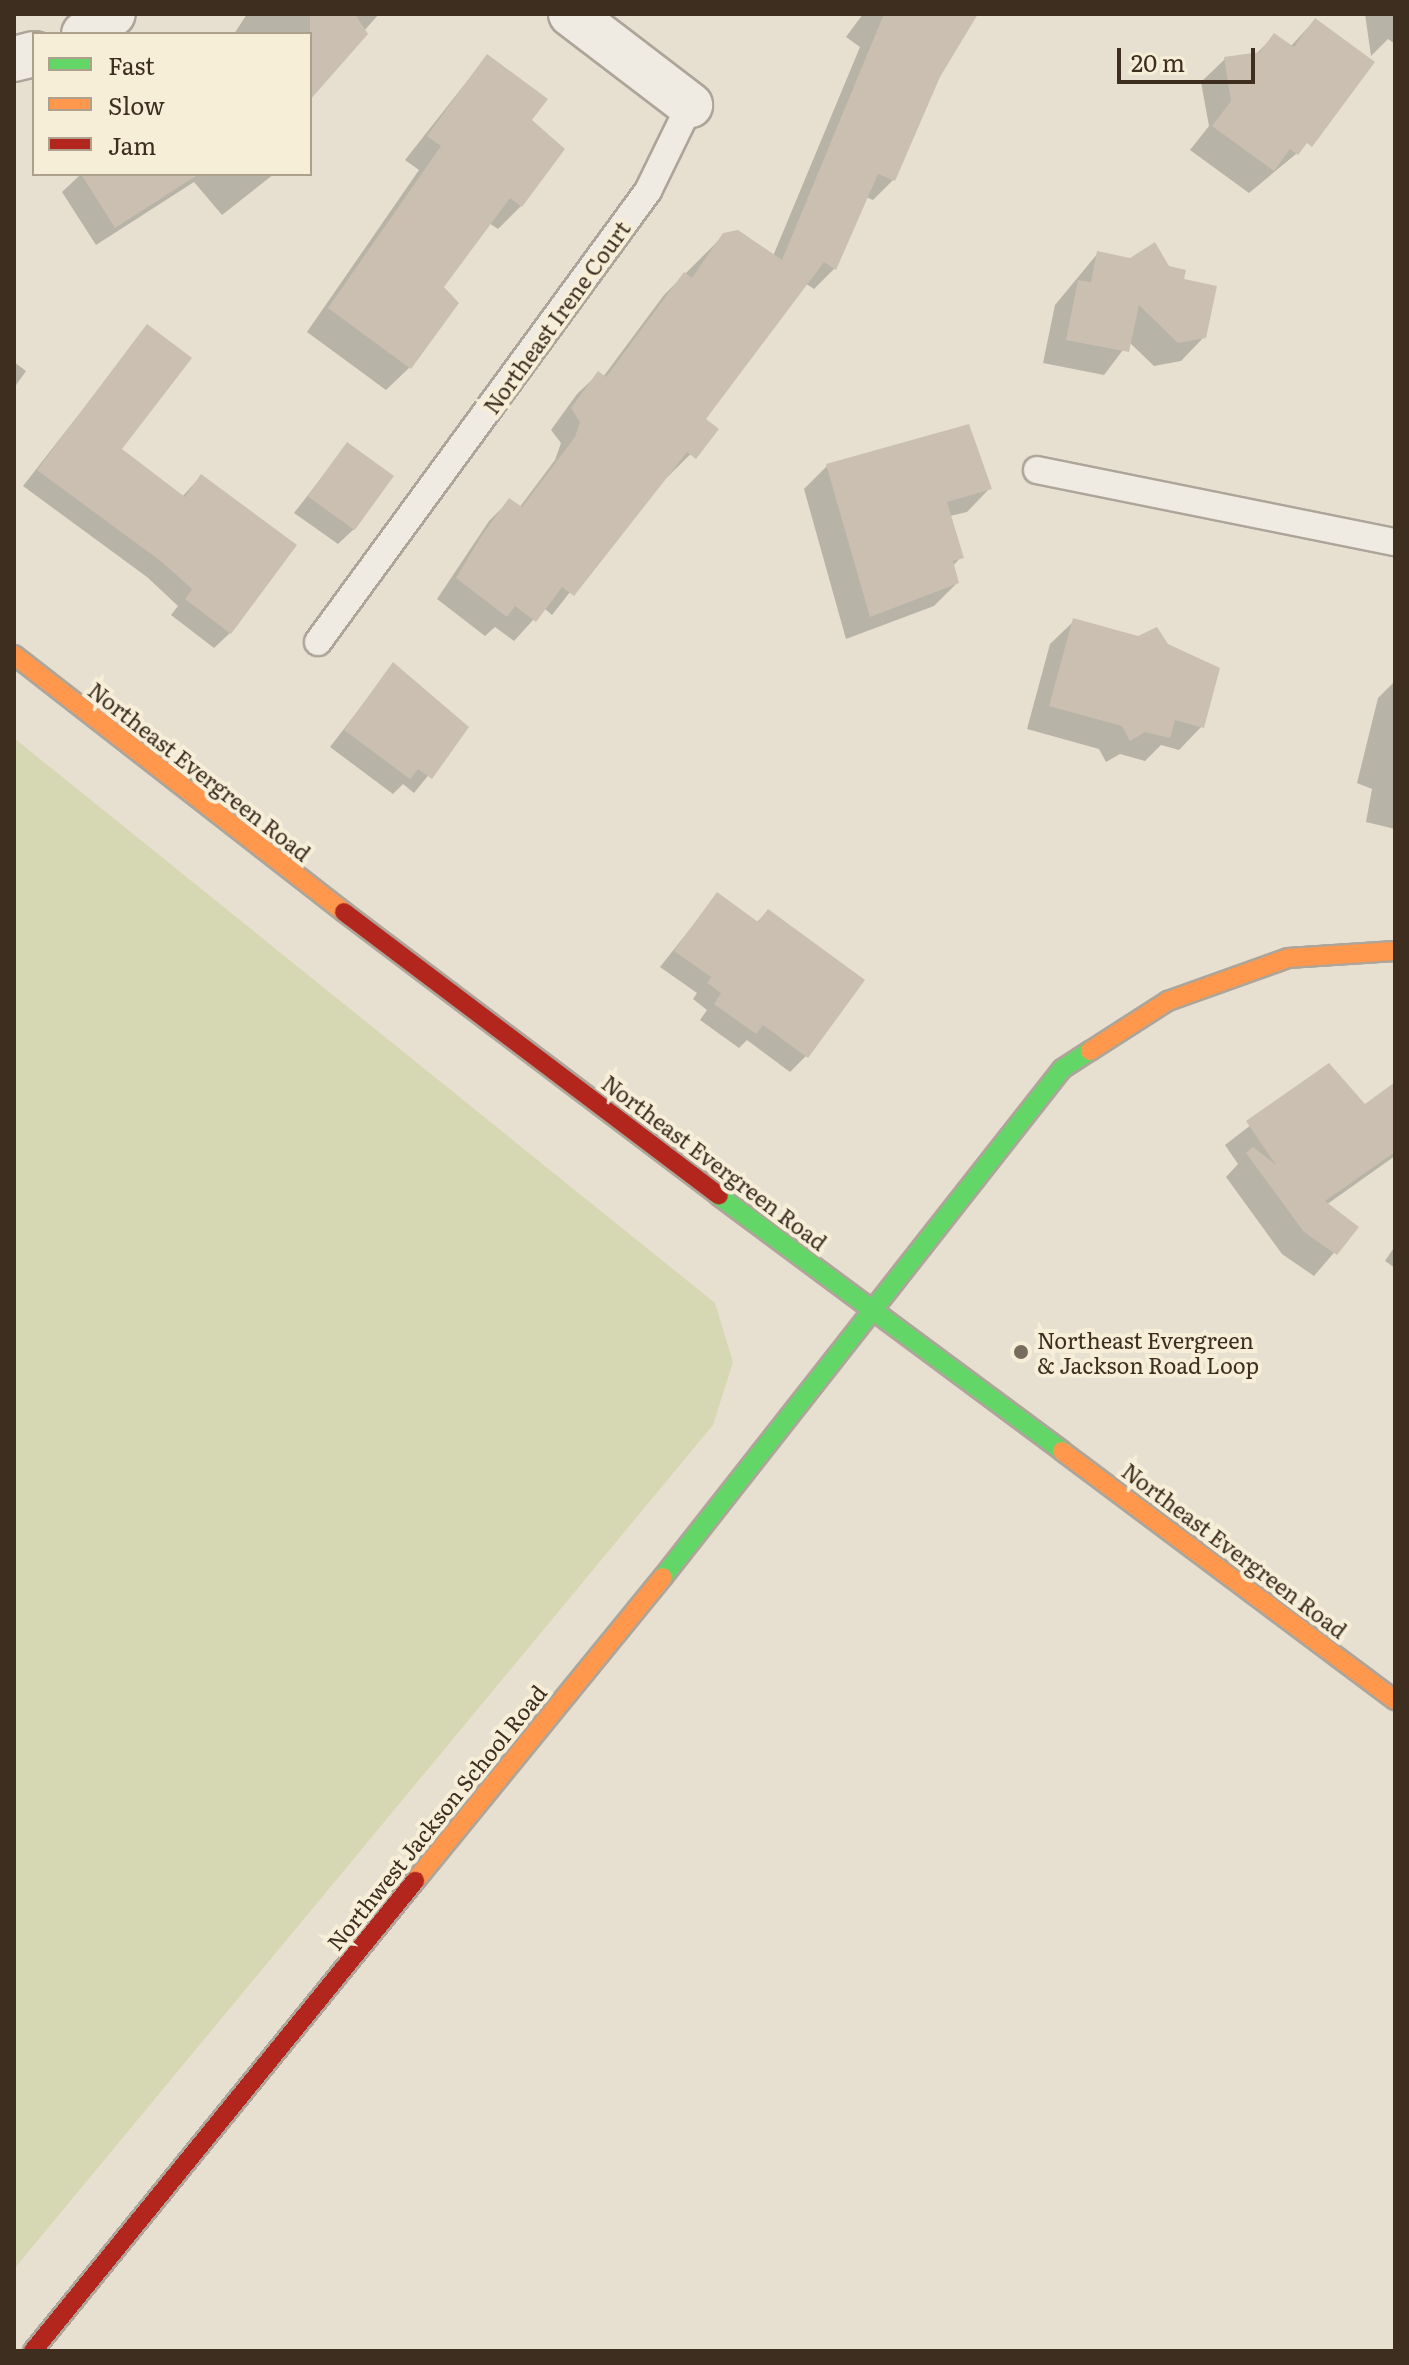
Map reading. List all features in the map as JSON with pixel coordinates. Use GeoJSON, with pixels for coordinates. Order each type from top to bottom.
{"type":"FeatureCollection","features":[{"type":"Feature","properties":{"kind":"main road","name":"Northeast Evergreen Road"},"geometry":{"type":"LineString","coordinates":[[14,655],[478,1016],[1395,1700]]}},
{"type":"Feature","properties":{"kind":"main road","name":"Northwest Jackson School Road"},"geometry":{"type":"LineString","coordinates":[[33,2351],[876,1312],[1062,1069],[1168,1001],[1288,958],[1395,951]]}},
{"type":"Feature","properties":{"kind":"street"},"geometry":{"type":"LineString","coordinates":[[87,32],[113,14]]}},
{"type":"Feature","properties":{"kind":"street","name":"Northeast Irene Court"},"geometry":{"type":"LineString","coordinates":[[571,14],[690,105]]}},
{"type":"Feature","properties":{"kind":"lane","name":"Northeast Irene Court"},"geometry":{"type":"LineString","coordinates":[[318,642],[648,191],[690,105]]}},
{"type":"Feature","properties":{"kind":"lane"},"geometry":{"type":"LineString","coordinates":[[1037,470],[1395,542]]}},
{"type":"Feature","properties":{"kind":"green space"},"geometry":{"type":"Polygon","coordinates":[[[14,738],[715,1303],[733,1362],[713,1425],[14,2269],[14,738]]]}},
{"type":"Feature","properties":{"kind":"building"},"geometry":{"type":"Polygon","coordinates":[[[310,14],[355,14],[368,34],[312,98],[312,32],[310,14]]]}},
{"type":"Feature","properties":{"kind":"building"},"geometry":{"type":"Polygon","coordinates":[[[884,14],[978,14],[940,77],[895,181],[878,174],[836,270],[824,262],[706,419],[719,429],[696,459],[687,452],[574,596],[562,587],[536,622],[515,606],[507,617],[456,578],[482,535],[509,498],[522,507],[575,437],[580,422],[571,408],[598,371],[606,377],[684,272],[692,278],[723,233],[738,230],[782,260],[884,14]]]}},
{"type":"Feature","properties":{"kind":"building"},"geometry":{"type":"Polygon","coordinates":[[[1315,18],[1375,62],[1312,147],[1307,143],[1298,155],[1290,149],[1274,171],[1212,126],[1231,101],[1224,57],[1260,52],[1274,33],[1294,47],[1315,18]]]}},
{"type":"Feature","properties":{"kind":"building"},"geometry":{"type":"Polygon","coordinates":[[[487,54],[548,99],[532,120],[565,149],[522,207],[510,198],[444,287],[459,303],[411,369],[328,308],[441,146],[427,136],[487,54]]]}},
{"type":"Feature","properties":{"kind":"building"},"geometry":{"type":"Polygon","coordinates":[[[82,176],[196,176],[115,228],[82,176]]]}},
{"type":"Feature","properties":{"kind":"building"},"geometry":{"type":"Polygon","coordinates":[[[1155,242],[1169,266],[1186,270],[1184,279],[1217,286],[1206,338],[1178,343],[1139,305],[1129,352],[1066,340],[1078,280],[1091,282],[1097,251],[1130,258],[1155,242]]]}},
{"type":"Feature","properties":{"kind":"building"},"geometry":{"type":"Polygon","coordinates":[[[147,324],[192,358],[122,449],[185,497],[201,474],[297,545],[231,634],[185,599],[192,589],[162,562],[37,470],[147,324]]]}},
{"type":"Feature","properties":{"kind":"building"},"geometry":{"type":"Polygon","coordinates":[[[969,424],[992,489],[947,502],[964,558],[953,561],[959,583],[870,617],[826,464],[969,424]]]}},
{"type":"Feature","properties":{"kind":"building"},"geometry":{"type":"Polygon","coordinates":[[[347,442],[394,476],[355,530],[308,496],[347,442]]]}},
{"type":"Feature","properties":{"kind":"building"},"geometry":{"type":"Polygon","coordinates":[[[1073,618],[1138,636],[1157,627],[1168,644],[1220,668],[1204,728],[1175,720],[1170,738],[1145,732],[1130,741],[1122,726],[1049,706],[1073,618]]]}},
{"type":"Feature","properties":{"kind":"building"},"geometry":{"type":"Polygon","coordinates":[[[393,662],[469,727],[432,779],[418,769],[410,779],[344,730],[393,662]]]}},
{"type":"Feature","properties":{"kind":"building"},"geometry":{"type":"Polygon","coordinates":[[[717,892],[758,922],[768,909],[865,980],[808,1058],[763,1025],[756,1034],[714,1004],[721,993],[707,983],[711,977],[674,951],[717,892]]]}},
{"type":"Feature","properties":{"kind":"building"},"geometry":{"type":"Polygon","coordinates":[[[1329,1063],[1365,1104],[1395,1082],[1395,1152],[1325,1201],[1359,1227],[1337,1255],[1304,1232],[1246,1153],[1253,1147],[1276,1165],[1246,1121],[1329,1063]]]}},
{"type":"Feature","properties":{"kind":"traffic: fast"},"geometry":{"type":"LineString","coordinates":[[663,1577],[1062,1069],[1090,1051]]}},
{"type":"Feature","properties":{"kind":"traffic: fast"},"geometry":{"type":"LineString","coordinates":[[719,1196],[1062,1451]]}},
{"type":"Feature","properties":{"kind":"traffic: slow"},"geometry":{"type":"LineString","coordinates":[[14,655],[344,912]]}},
{"type":"Feature","properties":{"kind":"traffic: slow"},"geometry":{"type":"LineString","coordinates":[[1090,1051],[1168,1001],[1288,958],[1395,951]]}},
{"type":"Feature","properties":{"kind":"traffic: slow"},"geometry":{"type":"LineString","coordinates":[[1062,1451],[1395,1700]]}},
{"type":"Feature","properties":{"kind":"traffic: slow"},"geometry":{"type":"LineString","coordinates":[[415,1881],[663,1577]]}},
{"type":"Feature","properties":{"kind":"traffic: jam"},"geometry":{"type":"LineString","coordinates":[[344,912],[719,1196]]}},
{"type":"Feature","properties":{"kind":"traffic: jam"},"geometry":{"type":"LineString","coordinates":[[33,2351],[415,1881]]}},
{"type":"Feature","properties":{"kind":"place","name":"Northeast Evergreen & Jackson Road Loop"},"geometry":{"type":"Point","coordinates":[1021,1352]}}]}
